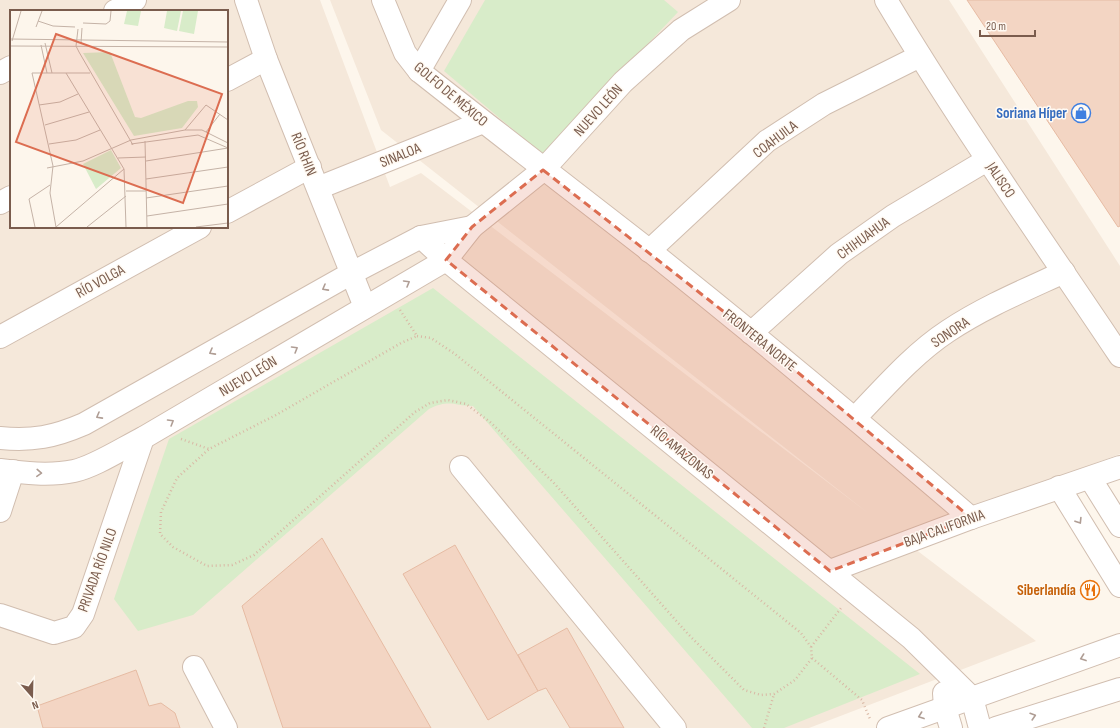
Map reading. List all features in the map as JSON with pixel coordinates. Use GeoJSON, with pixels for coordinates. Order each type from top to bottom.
{"type":"FeatureCollection","features":[{"type":"Feature","properties":{"kind":"street"},"geometry":{"type":"LineString","coordinates":[[117,10],[135,0]]}},
{"type":"Feature","properties":{"kind":"street","name":"RÍO RHIN"},"geometry":{"type":"LineString","coordinates":[[246,0],[266,59],[310,167],[364,307]]}},
{"type":"Feature","properties":{"kind":"street","name":"GOLFO DE MÉXICO"},"geometry":{"type":"LineString","coordinates":[[383,0],[405,52],[419,71],[543,170]]}},
{"type":"Feature","properties":{"kind":"street"},"geometry":{"type":"LineString","coordinates":[[419,71],[460,0]]}},
{"type":"Feature","properties":{"kind":"street","name":"NUEVO LEÓN"},"geometry":{"type":"LineString","coordinates":[[6,471],[46,473],[74,471],[143,438],[446,260],[472,226],[543,170],[623,82],[681,30],[729,0]]}},
{"type":"Feature","properties":{"kind":"street","name":"JALISCO"},"geometry":{"type":"LineString","coordinates":[[886,0],[987,160],[1120,356]]}},
{"type":"Feature","properties":{"kind":"street","name":"COAHUILA"},"geometry":{"type":"LineString","coordinates":[[649,251],[767,142],[824,104],[920,56]]}},
{"type":"Feature","properties":{"kind":"street"},"geometry":{"type":"LineString","coordinates":[[228,79],[266,59]]}},
{"type":"Feature","properties":{"kind":"street"},"geometry":{"type":"LineString","coordinates":[[0,73],[10,68]]}},
{"type":"Feature","properties":{"kind":"street","name":"SINALOA"},"geometry":{"type":"LineString","coordinates":[[318,188],[483,122]]}},
{"type":"Feature","properties":{"kind":"street","name":"CHIHUAHUA"},"geometry":{"type":"LineString","coordinates":[[751,333],[839,254],[893,216],[987,160]]}},
{"type":"Feature","properties":{"kind":"street"},"geometry":{"type":"LineString","coordinates":[[228,211],[310,167]]}},
{"type":"Feature","properties":{"kind":"street","name":"FRONTERA NORTE"},"geometry":{"type":"LineString","coordinates":[[543,170],[649,251],[751,333],[855,418],[971,518]]}},
{"type":"Feature","properties":{"kind":"street"},"geometry":{"type":"LineString","coordinates":[[0,203],[10,198]]}},
{"type":"Feature","properties":{"kind":"street","name":"NUEVO LEÓN"},"geometry":{"type":"LineString","coordinates":[[0,438],[38,438],[58,435],[84,424],[350,274],[421,237],[472,226]]}},
{"type":"Feature","properties":{"kind":"street","name":"RÍO VOLGA"},"geometry":{"type":"LineString","coordinates":[[0,337],[198,228]]}},
{"type":"Feature","properties":{"kind":"street","name":"RÍO AMAZONAS"},"geometry":{"type":"LineString","coordinates":[[421,237],[446,260],[911,638],[972,698]]}},
{"type":"Feature","properties":{"kind":"street","name":"SONORA"},"geometry":{"type":"LineString","coordinates":[[855,418],[910,362],[948,331],[986,309],[1064,272]]}},
{"type":"Feature","properties":{"kind":"street","name":"PRIVADA RÍO NILO"},"geometry":{"type":"LineString","coordinates":[[0,615],[54,633],[74,627],[83,614],[143,438]]}},
{"type":"Feature","properties":{"kind":"street"},"geometry":{"type":"LineString","coordinates":[[461,467],[675,728]]}},
{"type":"Feature","properties":{"kind":"street","name":"BAJA CALIFORNIA"},"geometry":{"type":"LineString","coordinates":[[830,571],[971,518],[1120,467]]}},
{"type":"Feature","properties":{"kind":"street"},"geometry":{"type":"LineString","coordinates":[[0,511],[6,471]]}},
{"type":"Feature","properties":{"kind":"street"},"geometry":{"type":"LineString","coordinates":[[1090,478],[1120,526]]}},
{"type":"Feature","properties":{"kind":"street"},"geometry":{"type":"LineString","coordinates":[[1058,488],[1120,586]]}},
{"type":"Feature","properties":{"kind":"street"},"geometry":{"type":"LineString","coordinates":[[879,724],[948,718],[972,698],[1120,645]]}},
{"type":"Feature","properties":{"kind":"street"},"geometry":{"type":"LineString","coordinates":[[194,667],[226,728]]}},
{"type":"Feature","properties":{"kind":"street"},"geometry":{"type":"LineString","coordinates":[[942,668],[948,718]]}},
{"type":"Feature","properties":{"kind":"street"},"geometry":{"type":"LineString","coordinates":[[996,728],[1120,689]]}},
{"type":"Feature","properties":{"kind":"street"},"geometry":{"type":"LineString","coordinates":[[972,698],[980,728]]}},
{"type":"Feature","properties":{"kind":"path"},"geometry":{"type":"LineString","coordinates":[[389,293],[417,336]]}},
{"type":"Feature","properties":{"kind":"path"},"geometry":{"type":"LineString","coordinates":[[811,647],[854,591]]}},
{"type":"Feature","properties":{"kind":"path"},"geometry":{"type":"LineString","coordinates":[[812,658],[862,700],[879,724]]}},
{"type":"Feature","properties":{"kind":"path"},"geometry":{"type":"LineString","coordinates":[[764,728],[774,694]]}},
{"type":"Feature","properties":{"kind":"highlighted area"},"geometry":{"type":"Polygon","coordinates":[[[543,170],[751,333],[971,518],[830,571],[446,260],[472,227],[543,170]]]}},
{"type":"Feature","properties":{"kind":"shaded area"},"geometry":{"type":"Polygon","coordinates":[[[0,0],[320,0],[390,187],[421,173],[868,513],[381,130],[330,0],[949,0],[1120,266],[1120,454],[898,536],[1036,641],[809,728],[0,728],[0,0]]]}},
{"type":"Feature","properties":{"kind":"green space"},"geometry":{"type":"Polygon","coordinates":[[[485,0],[664,0],[678,12],[543,155],[444,71],[485,0]]]}},
{"type":"Feature","properties":{"kind":"green space"},"geometry":{"type":"Polygon","coordinates":[[[433,288],[920,674],[784,728],[752,728],[473,406],[451,404],[442,404],[429,409],[193,615],[138,631],[114,599],[169,439],[433,288]]]}},
{"type":"Feature","properties":{"kind":"building","name":"Soriana Híper"},"geometry":{"type":"Polygon","coordinates":[[[967,0],[1120,0],[1120,226],[1118,227],[967,0]]]}},
{"type":"Feature","properties":{"kind":"building"},"geometry":{"type":"Polygon","coordinates":[[[322,538],[431,728],[283,728],[242,606],[322,538]]]}},
{"type":"Feature","properties":{"kind":"building"},"geometry":{"type":"Polygon","coordinates":[[[455,545],[538,691],[488,720],[403,574],[455,545]]]}},
{"type":"Feature","properties":{"kind":"building"},"geometry":{"type":"Polygon","coordinates":[[[567,628],[624,728],[570,728],[546,688],[538,691],[518,655],[567,628]]]}},
{"type":"Feature","properties":{"kind":"building"},"geometry":{"type":"Polygon","coordinates":[[[136,670],[149,706],[161,703],[175,713],[180,728],[43,728],[37,706],[136,670]]]}},
{"type":"Feature","properties":{"kind":"place","name":"Soriana Híper"},"geometry":{"type":"Point","coordinates":[1081,113]}},
{"type":"Feature","properties":{"kind":"place","name":"Siberlandía"},"geometry":{"type":"Point","coordinates":[1090,590]}}]}
